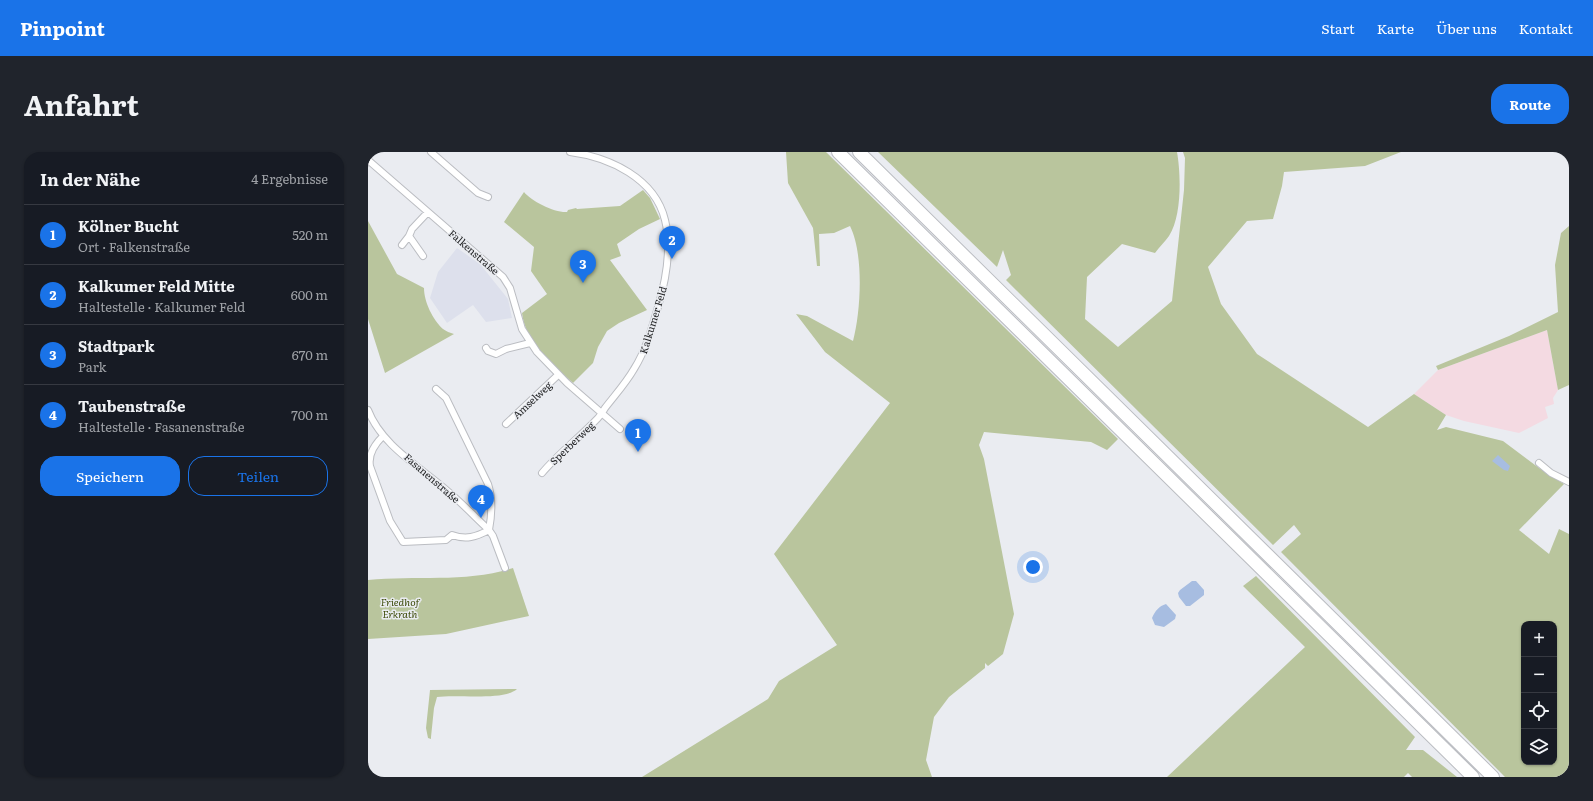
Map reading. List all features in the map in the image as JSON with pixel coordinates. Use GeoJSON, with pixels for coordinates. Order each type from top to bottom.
{"type":"FeatureCollection","features":[{"type":"Feature","properties":{"kind":"highway"},"geometry":{"type":"LineString","coordinates":[[838,152],[1473,777]]}},
{"type":"Feature","properties":{"kind":"highway"},"geometry":{"type":"LineString","coordinates":[[859,152],[1493,777]]}},
{"type":"Feature","properties":{"kind":"street"},"geometry":{"type":"LineString","coordinates":[[431,152],[452,172],[478,193],[488,197]]}},
{"type":"Feature","properties":{"kind":"street","name":"Kalkumer Feld"},"geometry":{"type":"LineString","coordinates":[[570,152],[582,154],[614,164],[637,178],[659,204],[665,220],[668,236],[664,281],[648,340],[634,370],[602,412]]}},
{"type":"Feature","properties":{"kind":"street","name":"Falkenstraße"},"geometry":{"type":"LineString","coordinates":[[368,160],[503,277],[510,288],[522,329],[530,343],[558,375],[620,429]]}},
{"type":"Feature","properties":{"kind":"street"},"geometry":{"type":"LineString","coordinates":[[402,245],[412,229],[428,212]]}},
{"type":"Feature","properties":{"kind":"street"},"geometry":{"type":"LineString","coordinates":[[409,236],[423,256]]}},
{"type":"Feature","properties":{"kind":"street"},"geometry":{"type":"LineString","coordinates":[[486,348],[488,351],[496,354],[506,349],[530,343]]}},
{"type":"Feature","properties":{"kind":"street","name":"Amselweg"},"geometry":{"type":"LineString","coordinates":[[506,424],[558,375]]}},
{"type":"Feature","properties":{"kind":"street"},"geometry":{"type":"LineString","coordinates":[[383,436],[370,454],[370,466],[390,521],[402,542],[446,540],[452,535],[463,538],[480,535],[489,530],[492,507],[491,492],[488,484],[446,398],[436,389]]}},
{"type":"Feature","properties":{"kind":"street","name":"Fasanenstraße"},"geometry":{"type":"LineString","coordinates":[[368,410],[383,436],[445,489],[489,530],[493,536],[505,568]]}},
{"type":"Feature","properties":{"kind":"street","name":"Sperberweg"},"geometry":{"type":"LineString","coordinates":[[542,473],[602,412]]}},
{"type":"Feature","properties":{"kind":"street"},"geometry":{"type":"LineString","coordinates":[[1539,463],[1551,473],[1569,482]]}},
{"type":"Feature","properties":{"kind":"shaded area"},"geometry":{"type":"Polygon","coordinates":[[[457,248],[480,264],[508,299],[512,318],[486,322],[473,305],[447,323],[430,298],[438,272],[457,248]]]}},
{"type":"Feature","properties":{"kind":"shaded area"},"geometry":{"type":"Polygon","coordinates":[[[1547,330],[1558,390],[1553,398],[1554,404],[1545,407],[1548,418],[1519,433],[1464,421],[1446,415],[1414,394],[1438,370],[1547,330]]]}},
{"type":"Feature","properties":{"kind":"green space"},"geometry":{"type":"Polygon","coordinates":[[[786,152],[826,152],[1118,439],[1107,450],[1091,442],[984,432],[979,445],[984,459],[1014,614],[1003,654],[988,666],[985,663],[985,668],[949,697],[934,717],[926,760],[932,777],[642,777],[768,699],[779,681],[837,645],[774,554],[890,403],[825,352],[796,314],[807,316],[853,341],[858,314],[860,283],[858,252],[850,226],[834,233],[819,234],[820,266],[817,266],[813,228],[788,183],[786,152]]]}},
{"type":"Feature","properties":{"kind":"green space"},"geometry":{"type":"Polygon","coordinates":[[[878,152],[1177,152],[1180,183],[1178,206],[1173,228],[1169,236],[1155,253],[1122,244],[1087,277],[1085,319],[1118,347],[1172,301],[1184,190],[1185,158],[1183,152],[1401,152],[1365,166],[1284,172],[1282,186],[1273,219],[1247,221],[1208,267],[1221,304],[1257,354],[1368,427],[1414,394],[1446,415],[1437,430],[1446,427],[1503,441],[1539,468],[1564,484],[1519,530],[1549,554],[1559,529],[1569,534],[1569,777],[1505,777],[1281,552],[1301,534],[1294,525],[1273,545],[1006,280],[1011,275],[1003,250],[997,267],[878,152]]]}},
{"type":"Feature","properties":{"kind":"green space"},"geometry":{"type":"Polygon","coordinates":[[[643,190],[650,198],[660,219],[639,229],[617,244],[621,256],[610,260],[647,310],[619,323],[607,331],[598,347],[593,363],[573,383],[541,352],[528,334],[522,313],[547,294],[531,271],[534,247],[504,222],[524,192],[544,206],[556,211],[567,212],[568,210],[576,208],[620,206],[643,190]]]}},
{"type":"Feature","properties":{"kind":"green space"},"geometry":{"type":"Polygon","coordinates":[[[368,221],[397,274],[424,288],[427,305],[436,321],[443,329],[454,334],[385,373],[368,319],[368,221]]]}},
{"type":"Feature","properties":{"kind":"green space"},"geometry":{"type":"Polygon","coordinates":[[[1569,226],[1569,385],[1558,390],[1547,330],[1438,370],[1436,366],[1509,336],[1558,312],[1555,265],[1561,233],[1569,226]]]}},
{"type":"Feature","properties":{"kind":"green space","name":"Friedhof Erkrath"},"geometry":{"type":"Polygon","coordinates":[[[513,568],[529,616],[446,634],[368,639],[368,580],[477,576],[513,568]]]}},
{"type":"Feature","properties":{"kind":"green space"},"geometry":{"type":"Polygon","coordinates":[[[1256,576],[1415,737],[1406,750],[1423,750],[1457,777],[1412,777],[1408,773],[1404,777],[1167,777],[1305,647],[1243,586],[1256,576]]]}},
{"type":"Feature","properties":{"kind":"green space"},"geometry":{"type":"Polygon","coordinates":[[[517,689],[511,693],[502,695],[437,697],[434,708],[431,739],[428,738],[426,728],[430,690],[517,689]]]}},
{"type":"Feature","properties":{"kind":"water"},"geometry":{"type":"Polygon","coordinates":[[[1498,455],[1510,466],[1508,471],[1504,470],[1492,461],[1498,455]]]}},
{"type":"Feature","properties":{"kind":"water"},"geometry":{"type":"Polygon","coordinates":[[[1192,581],[1196,581],[1204,590],[1204,595],[1190,606],[1186,606],[1179,597],[1178,593],[1192,581]]]}},
{"type":"Feature","properties":{"kind":"water"},"geometry":{"type":"Polygon","coordinates":[[[1166,604],[1176,615],[1175,619],[1164,627],[1155,625],[1152,618],[1153,615],[1159,607],[1166,604]]]}},
{"type":"Feature","properties":{"kind":"place","name":"Kalkumer Feld Mitte"},"geometry":{"type":"Point","coordinates":[672,259]}},
{"type":"Feature","properties":{"kind":"place","name":"Stadtpark"},"geometry":{"type":"Point","coordinates":[583,283]}},
{"type":"Feature","properties":{"kind":"place","name":"Kölner Bucht"},"geometry":{"type":"Point","coordinates":[638,452]}},
{"type":"Feature","properties":{"kind":"place","name":"Taubenstraße"},"geometry":{"type":"Point","coordinates":[481,518]}}]}
